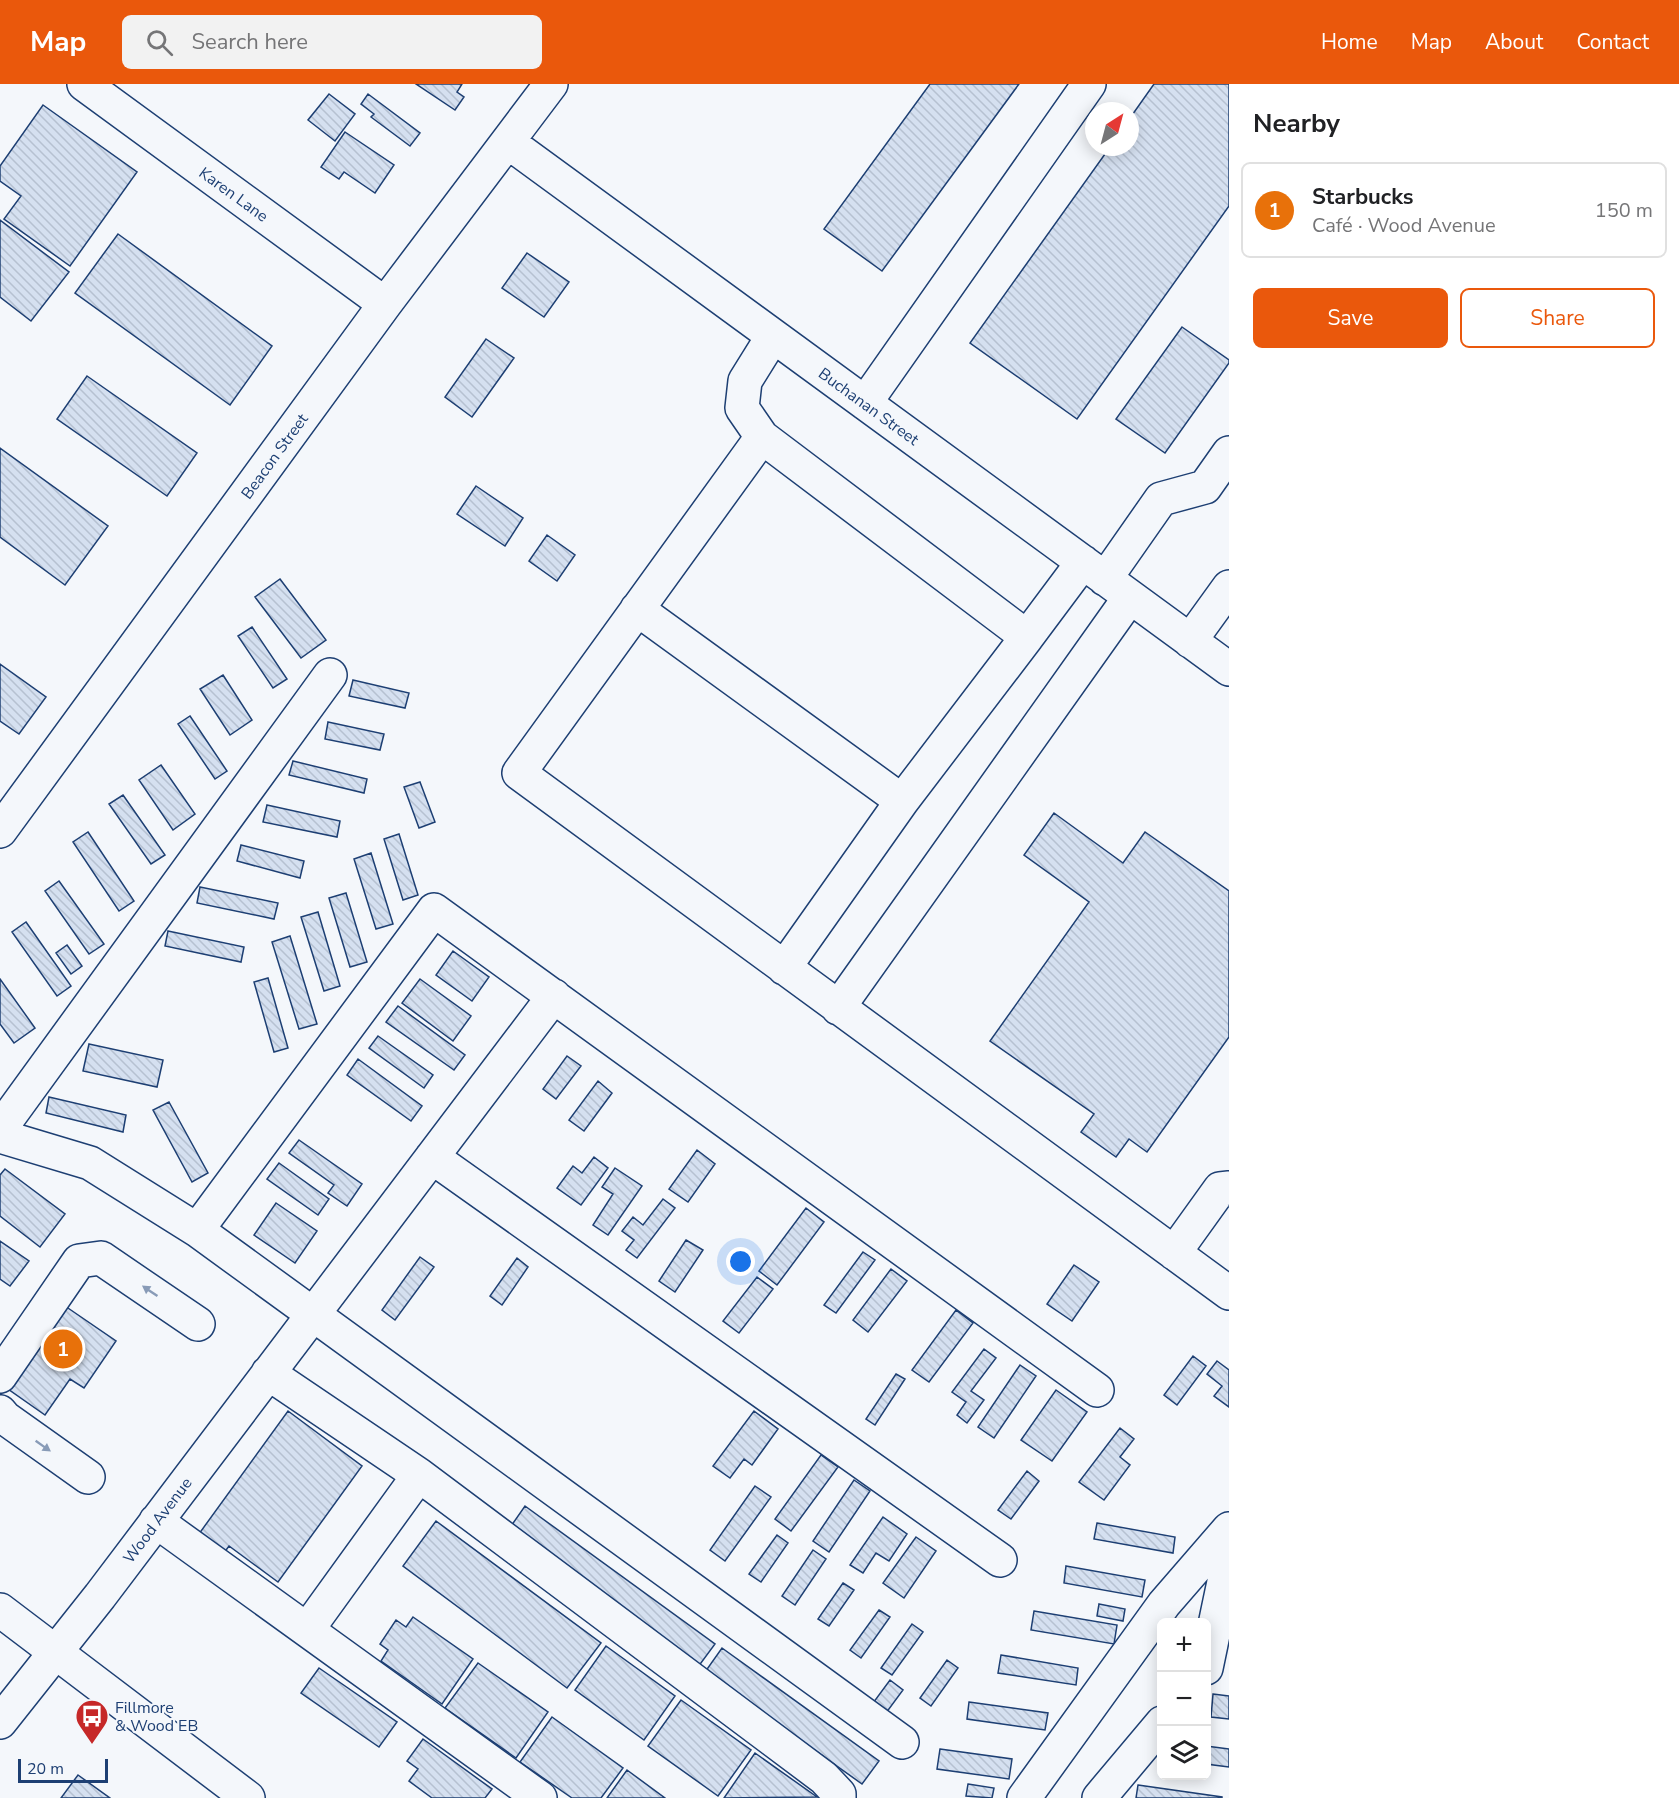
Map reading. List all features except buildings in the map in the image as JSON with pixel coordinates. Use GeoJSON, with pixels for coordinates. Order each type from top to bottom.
{"type":"FeatureCollection","features":[{"type":"Feature","properties":{"kind":"street","name":"Karen Lane"},"geometry":{"type":"LineString","coordinates":[[84,84],[385,304]]}},
{"type":"Feature","properties":{"kind":"street","name":"Beacon Street"},"geometry":{"type":"LineString","coordinates":[[0,831],[385,304],[551,84]]}},
{"type":"Feature","properties":{"kind":"street"},"geometry":{"type":"LineString","coordinates":[[865,403],[1089,84]]}},
{"type":"Feature","properties":{"kind":"street","name":"Buchanan Street"},"geometry":{"type":"LineString","coordinates":[[508,142],[1229,669]]}},
{"type":"Feature","properties":{"kind":"street"},"geometry":{"type":"LineString","coordinates":[[773,336],[746,381],[742,408],[762,437],[1027,637]]}},
{"type":"Feature","properties":{"kind":"street"},"geometry":{"type":"LineString","coordinates":[[762,437],[519,773],[1229,1293]]}},
{"type":"Feature","properties":{"kind":"street"},"geometry":{"type":"LineString","coordinates":[[838,1008],[1106,579],[1161,498],[1205,487],[1229,453]]}},
{"type":"Feature","properties":{"kind":"street"},"geometry":{"type":"LineString","coordinates":[[784,968],[902,801],[1027,637],[1106,579]]}},
{"type":"Feature","properties":{"kind":"street"},"geometry":{"type":"LineString","coordinates":[[1190,641],[1229,587]]}},
{"type":"Feature","properties":{"kind":"street"},"geometry":{"type":"LineString","coordinates":[[637,609],[902,801]]}},
{"type":"Feature","properties":{"kind":"street"},"geometry":{"type":"LineString","coordinates":[[0,1129],[330,675]]}},
{"type":"Feature","properties":{"kind":"street"},"geometry":{"type":"LineString","coordinates":[[197,1230],[434,910],[1097,1390]]}},
{"type":"Feature","properties":{"kind":"street","name":"Wood Avenue"},"geometry":{"type":"LineString","coordinates":[[0,1722],[156,1521],[554,996]]}},
{"type":"Feature","properties":{"kind":"street"},"geometry":{"type":"LineString","coordinates":[[0,1136],[90,1163],[197,1230],[902,1742]]}},
{"type":"Feature","properties":{"kind":"street"},"geometry":{"type":"LineString","coordinates":[[432,1157],[999,1560]]}},
{"type":"Feature","properties":{"kind":"street"},"geometry":{"type":"LineString","coordinates":[[1174,1253],[1220,1189],[1229,1188]]}},
{"type":"Feature","properties":{"kind":"street"},"geometry":{"type":"LineString","coordinates":[[0,1376],[79,1261],[101,1258],[198,1324]]}},
{"type":"Feature","properties":{"kind":"street"},"geometry":{"type":"LineString","coordinates":[[268,1373],[418,1475],[824,1778],[839,1794],[838,1798]]}},
{"type":"Feature","properties":{"kind":"street"},"geometry":{"type":"LineString","coordinates":[[0,1412],[5,1418],[88,1477]]}},
{"type":"Feature","properties":{"kind":"street"},"geometry":{"type":"LineString","coordinates":[[308,1630],[418,1475]]}},
{"type":"Feature","properties":{"kind":"street"},"geometry":{"type":"LineString","coordinates":[[156,1521],[540,1798]]}},
{"type":"Feature","properties":{"kind":"street"},"geometry":{"type":"LineString","coordinates":[[1024,1798],[1164,1604],[1229,1529]]}},
{"type":"Feature","properties":{"kind":"street"},"geometry":{"type":"LineString","coordinates":[[1211,1644],[1229,1558]]}},
{"type":"Feature","properties":{"kind":"street"},"geometry":{"type":"LineString","coordinates":[[0,1610],[248,1798]]}},
{"type":"Feature","properties":{"kind":"street"},"geometry":{"type":"LineString","coordinates":[[1099,1798],[1159,1726]]}},
{"type":"Feature","properties":{"kind":"place","name":"Starbucks"},"geometry":{"type":"Point","coordinates":[63,1349]}},
{"type":"Feature","properties":{"kind":"place","name":"Fillmore & Wood EB"},"geometry":{"type":"Point","coordinates":[92,1745]}}]}
